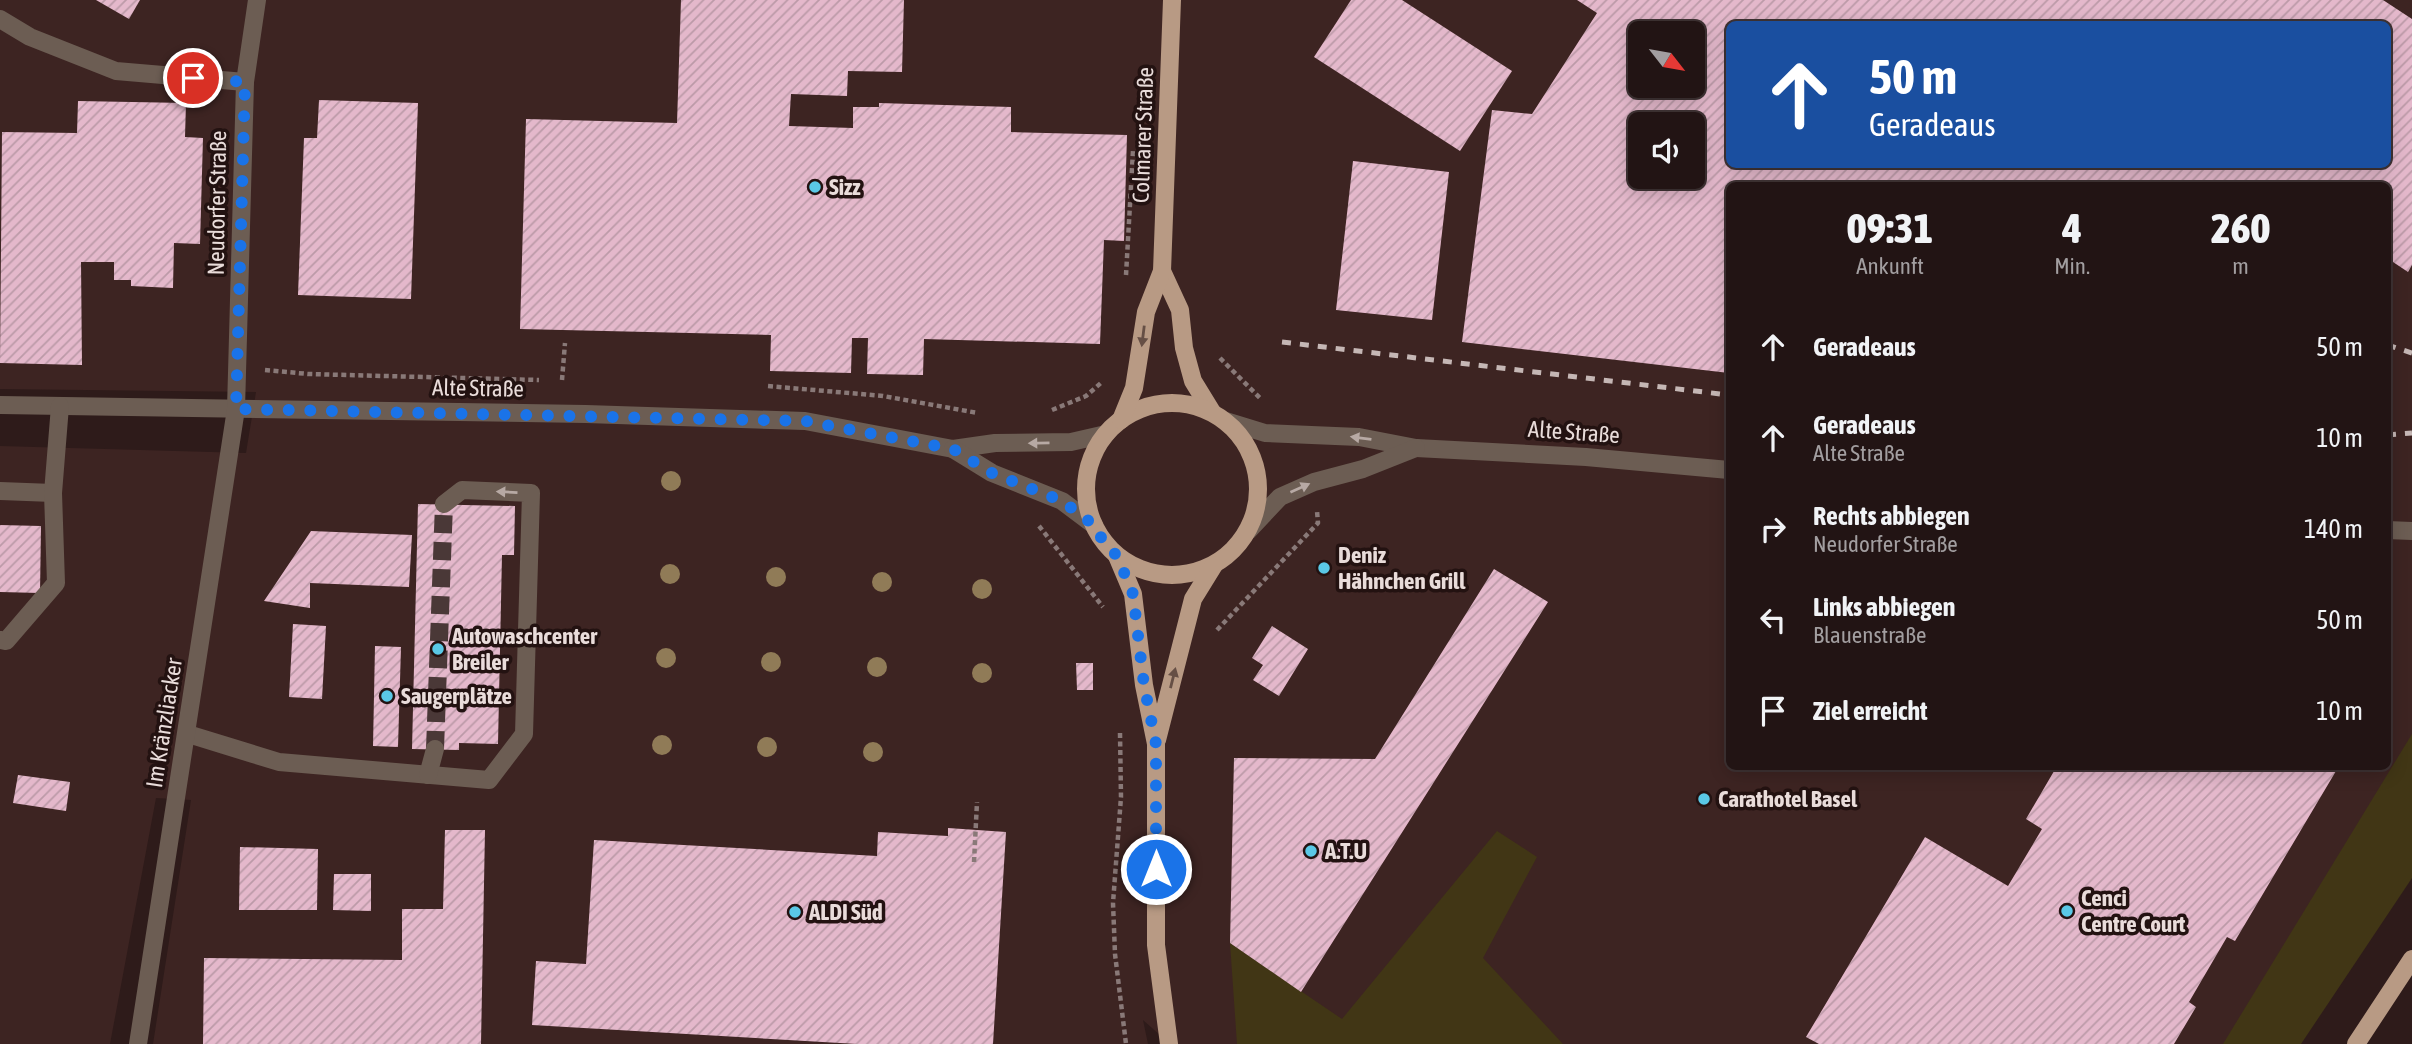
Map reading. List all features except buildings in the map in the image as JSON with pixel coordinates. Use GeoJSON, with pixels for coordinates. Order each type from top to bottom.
{"type":"FeatureCollection","features":[{"type":"Feature","properties":{"kind":"main road","name":"Colmarer Straße"},"geometry":{"type":"LineString","coordinates":[[1121,420],[1134,388],[1146,312],[1162,271],[1172,0]]}},
{"type":"Feature","properties":{"kind":"main road","name":"Colmarer Straße"},"geometry":{"type":"LineString","coordinates":[[1162,271],[1180,310],[1184,348],[1193,381],[1219,417]]}},
{"type":"Feature","properties":{"kind":"main road"},"geometry":{"type":"LineString","coordinates":[[1166,403],[1189,404],[1219,417],[1242,439],[1254,460],[1259,484],[1256,508],[1248,531],[1233,550],[1214,565],[1190,574],[1164,575],[1139,569],[1117,556],[1103,541],[1094,525],[1087,502],[1087,478],[1094,454],[1106,434],[1121,420],[1142,408],[1166,403]]}},
{"type":"Feature","properties":{"kind":"main road"},"geometry":{"type":"LineString","coordinates":[[1117,556],[1133,594],[1144,685],[1156,744],[1156,945],[1169,1044]]}},
{"type":"Feature","properties":{"kind":"main road"},"geometry":{"type":"LineString","coordinates":[[1156,744],[1193,599],[1214,565]]}},
{"type":"Feature","properties":{"kind":"main road"},"geometry":{"type":"LineString","coordinates":[[2356,1044],[2412,958]]}},
{"type":"Feature","properties":{"kind":"street","name":"Neudorfer Straße"},"geometry":{"type":"LineString","coordinates":[[236,409],[245,82],[257,0]]}},
{"type":"Feature","properties":{"kind":"street"},"geometry":{"type":"LineString","coordinates":[[0,19],[30,37],[116,71],[245,82]]}},
{"type":"Feature","properties":{"kind":"street","name":"Alte Straße"},"geometry":{"type":"LineString","coordinates":[[0,405],[805,421],[953,449],[995,443],[1071,442],[1106,434]]}},
{"type":"Feature","properties":{"kind":"street"},"geometry":{"type":"LineString","coordinates":[[0,640],[6,641],[56,583],[53,493],[60,407]]}},
{"type":"Feature","properties":{"kind":"street","name":"Im Kränzliacker"},"geometry":{"type":"LineString","coordinates":[[138,1044],[188,734],[236,409]]}},
{"type":"Feature","properties":{"kind":"street","name":"Alte Straße"},"geometry":{"type":"LineString","coordinates":[[1219,417],[1265,433],[1359,437],[1416,448],[1586,457],[1726,470]]}},
{"type":"Feature","properties":{"kind":"street","name":"Alte Straße"},"geometry":{"type":"LineString","coordinates":[[1248,531],[1280,498],[1314,482],[1363,469],[1416,448]]}},
{"type":"Feature","properties":{"kind":"street","name":"Alte Straße"},"geometry":{"type":"LineString","coordinates":[[953,449],[992,473],[1062,501],[1094,525]]}},
{"type":"Feature","properties":{"kind":"street"},"geometry":{"type":"LineString","coordinates":[[188,734],[279,762],[489,780],[524,734],[531,493],[462,490],[444,504]]}},
{"type":"Feature","properties":{"kind":"street"},"geometry":{"type":"LineString","coordinates":[[0,491],[53,493]]}},
{"type":"Feature","properties":{"kind":"street"},"geometry":{"type":"LineString","coordinates":[[2391,530],[2412,531]]}},
{"type":"Feature","properties":{"kind":"street"},"geometry":{"type":"LineString","coordinates":[[428,775],[435,749]]}},
{"type":"Feature","properties":{"kind":"path"},"geometry":{"type":"LineString","coordinates":[[1125,277],[1134,139]]}},
{"type":"Feature","properties":{"kind":"path"},"geometry":{"type":"LineString","coordinates":[[562,380],[565,343]]}},
{"type":"Feature","properties":{"kind":"path"},"geometry":{"type":"LineString","coordinates":[[1218,357],[1267,402]]}},
{"type":"Feature","properties":{"kind":"path"},"geometry":{"type":"LineString","coordinates":[[1210,633],[1222,628],[1318,523],[1315,497]]}},
{"type":"Feature","properties":{"kind":"path"},"geometry":{"type":"LineString","coordinates":[[1032,517],[1111,618]]}},
{"type":"Feature","properties":{"kind":"path"},"geometry":{"type":"LineString","coordinates":[[1120,719],[1121,797],[1113,903],[1115,954],[1126,1044]]}},
{"type":"Feature","properties":{"kind":"path"},"geometry":{"type":"LineString","coordinates":[[974,862],[977,802]]}},
{"type":"Feature","properties":{"kind":"shaded area"},"geometry":{"type":"Polygon","coordinates":[[[0,0],[2412,0],[2412,809],[2249,1044],[1170,1044],[1143,1020],[1148,1044],[153,1044],[191,800],[156,798],[110,1044],[0,1044],[0,446],[246,453],[256,392],[0,389],[0,0]]]}},
{"type":"Feature","properties":{"kind":"shaded area"},"geometry":{"type":"Polygon","coordinates":[[[2412,734],[2412,878],[2301,1044],[2223,1044],[2391,770],[2412,734]]]}},
{"type":"Feature","properties":{"kind":"shaded area"},"geometry":{"type":"Polygon","coordinates":[[[1497,831],[1537,857],[1483,958],[1563,1044],[1237,1044],[1230,943],[1342,1019],[1497,831]]]}},
{"type":"Feature","properties":{"kind":"tunnel"},"geometry":{"type":"LineString","coordinates":[[435,749],[444,504]]}},
{"type":"Feature","properties":{"kind":"railway"},"geometry":{"type":"LineString","coordinates":[[1282,342],[1726,395]]}},
{"type":"Feature","properties":{"kind":"railway"},"geometry":{"type":"LineString","coordinates":[[2391,346],[2412,353]]}},
{"type":"Feature","properties":{"kind":"railway"},"geometry":{"type":"LineString","coordinates":[[2391,435],[2412,433]]}},
{"type":"Feature","properties":{"kind":"place","name":"Sizz"},"geometry":{"type":"Point","coordinates":[815,187]}},
{"type":"Feature","properties":{"kind":"place","name":"Deniz Hähnchen Grill"},"geometry":{"type":"Point","coordinates":[1324,568]}},
{"type":"Feature","properties":{"kind":"place","name":"Autowaschcenter Breiler"},"geometry":{"type":"Point","coordinates":[438,649]}},
{"type":"Feature","properties":{"kind":"place","name":"Saugerplätze"},"geometry":{"type":"Point","coordinates":[387,696]}},
{"type":"Feature","properties":{"kind":"place","name":"Carathotel Basel"},"geometry":{"type":"Point","coordinates":[1704,799]}},
{"type":"Feature","properties":{"kind":"place","name":"A.T.U"},"geometry":{"type":"Point","coordinates":[1311,851]}},
{"type":"Feature","properties":{"kind":"place","name":"Cenci Centre Court"},"geometry":{"type":"Point","coordinates":[2067,911]}},
{"type":"Feature","properties":{"kind":"place","name":"ALDI Süd"},"geometry":{"type":"Point","coordinates":[795,912]}},
{"type":"Feature","properties":{"kind":"route"},"geometry":{"type":"LineString","coordinates":[[193,78],[245,82],[236,409],[586,414],[805,421],[953,449],[992,473],[1028,485],[1062,501],[1094,525],[1103,541],[1117,556],[1133,594],[1144,685],[1156,744],[1156,869]]}}]}
